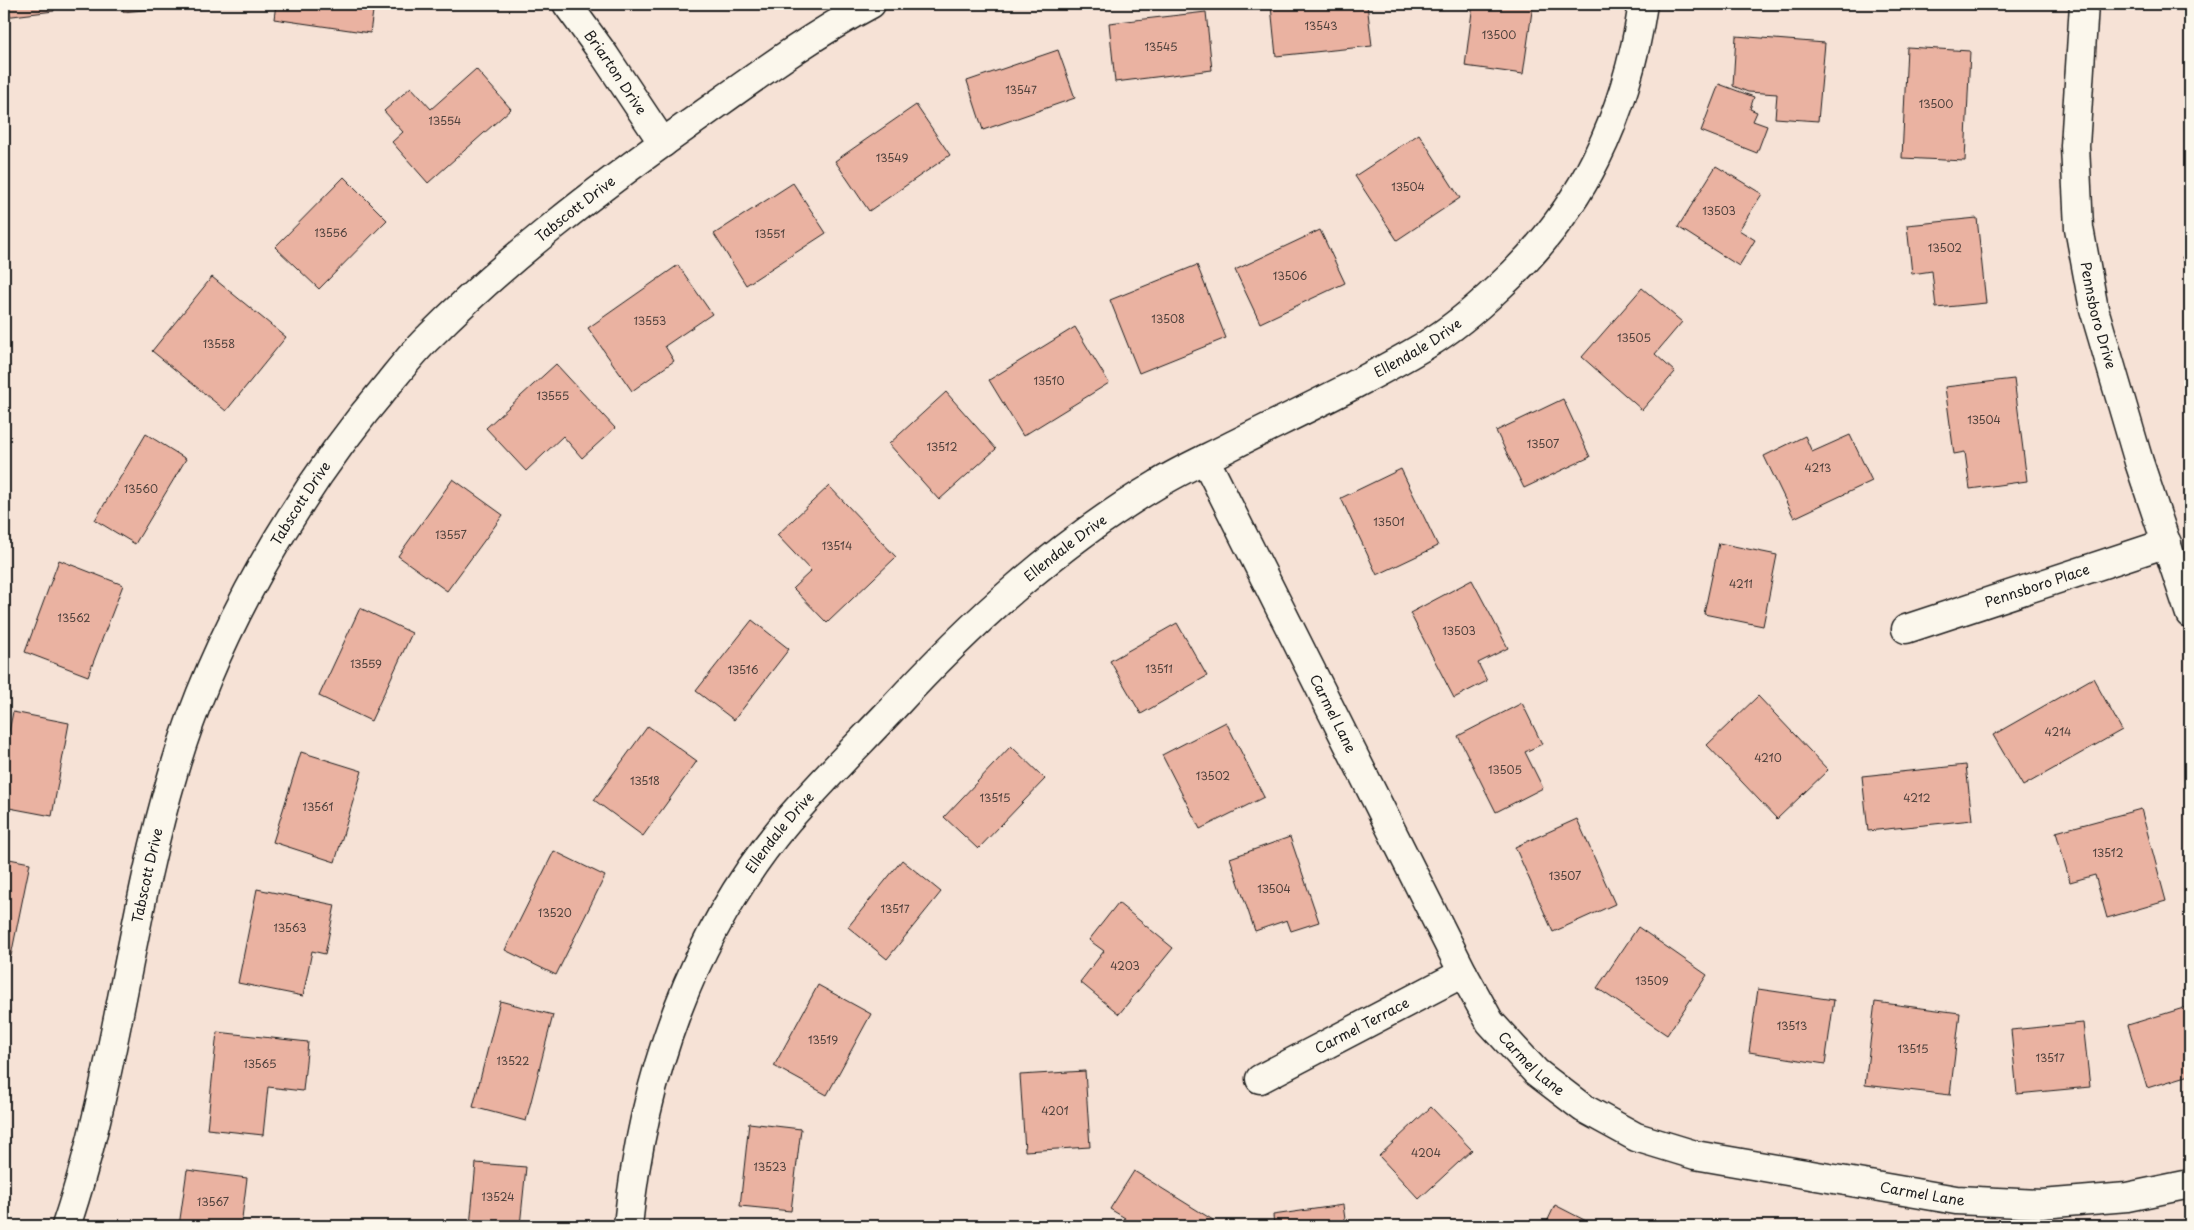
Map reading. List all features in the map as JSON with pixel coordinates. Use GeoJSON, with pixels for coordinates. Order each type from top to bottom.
{"type":"FeatureCollection","features":[{"type":"Feature","properties":{"kind":"street","name":"Briarton Drive"},"geometry":{"type":"LineString","coordinates":[[567,4],[663,143]]}},
{"type":"Feature","properties":{"kind":"street","name":"Tabscott Drive"},"geometry":{"type":"LineString","coordinates":[[66,1226],[81,1183],[98,1110],[146,872],[174,767],[205,685],[241,605],[294,510],[356,421],[427,339],[504,265],[589,196],[663,143],[791,52],[871,4]]}},
{"type":"Feature","properties":{"kind":"street","name":"Ellendale Drive"},"geometry":{"type":"LineString","coordinates":[[628,1226],[633,1174],[652,1086],[680,1001],[720,920],[751,869],[788,820],[918,680],[1004,596],[1078,536],[1160,482],[1368,378],[1430,343],[1473,311],[1524,264],[1568,209],[1594,165],[1621,102],[1638,36],[1643,4]]}},
{"type":"Feature","properties":{"kind":"street","name":"Pennsboro Drive"},"geometry":{"type":"LineString","coordinates":[[2084,4],[2075,146],[2079,228],[2094,309],[2139,462],[2190,614]]}},
{"type":"Feature","properties":{"kind":"street","name":"Carmel Lane"},"geometry":{"type":"LineString","coordinates":[[1205,459],[1463,973],[1490,1022],[1536,1072],[1583,1108],[1636,1137],[1695,1155],[1956,1200],[2042,1204],[2127,1197],[2190,1184]]}},
{"type":"Feature","properties":{"kind":"street","name":"Pennsboro Place"},"geometry":{"type":"LineString","coordinates":[[1906,629],[2166,543]]}},
{"type":"Feature","properties":{"kind":"street","name":"Carmel Terrace"},"geometry":{"type":"LineString","coordinates":[[1260,1079],[1463,973]]}},
{"type":"Feature","properties":{"kind":"building"},"geometry":{"type":"Polygon","coordinates":[[[4,4],[53,4],[54,11],[4,17],[4,4]]]}},
{"type":"Feature","properties":{"kind":"building"},"geometry":{"type":"Polygon","coordinates":[[[123,4],[206,4],[123,12],[123,4]]]}},
{"type":"Feature","properties":{"kind":"building"},"geometry":{"type":"Polygon","coordinates":[[[276,4],[374,4],[370,33],[274,19],[276,4]]]}},
{"type":"Feature","properties":{"kind":"building"},"geometry":{"type":"Polygon","coordinates":[[[1291,4],[1367,4],[1372,46],[1276,56],[1271,6],[1291,4]]]}},
{"type":"Feature","properties":{"kind":"building"},"geometry":{"type":"Polygon","coordinates":[[[1473,4],[1533,4],[1523,74],[1465,66],[1473,4]]]}},
{"type":"Feature","properties":{"kind":"building"},"geometry":{"type":"Polygon","coordinates":[[[1206,12],[1212,70],[1115,82],[1109,23],[1206,12]]]}},
{"type":"Feature","properties":{"kind":"building"},"geometry":{"type":"Polygon","coordinates":[[[1736,36],[1825,43],[1818,121],[1775,118],[1777,94],[1748,92],[1733,86],[1736,36]]]}},
{"type":"Feature","properties":{"kind":"building"},"geometry":{"type":"Polygon","coordinates":[[[1907,47],[1970,51],[1965,161],[1902,158],[1907,47]]]}},
{"type":"Feature","properties":{"kind":"building"},"geometry":{"type":"Polygon","coordinates":[[[1058,50],[1075,98],[983,130],[967,81],[1058,50]]]}},
{"type":"Feature","properties":{"kind":"building"},"geometry":{"type":"Polygon","coordinates":[[[476,69],[511,109],[428,183],[392,142],[403,132],[384,111],[411,87],[431,109],[476,69]]]}},
{"type":"Feature","properties":{"kind":"building"},"geometry":{"type":"Polygon","coordinates":[[[1719,84],[1754,97],[1750,109],[1757,112],[1753,121],[1767,126],[1757,153],[1701,131],[1719,84]]]}},
{"type":"Feature","properties":{"kind":"building"},"geometry":{"type":"Polygon","coordinates":[[[916,105],[950,155],[869,211],[835,161],[916,105]]]}},
{"type":"Feature","properties":{"kind":"building"},"geometry":{"type":"Polygon","coordinates":[[[1419,134],[1460,198],[1397,240],[1355,176],[1419,134]]]}},
{"type":"Feature","properties":{"kind":"building"},"geometry":{"type":"Polygon","coordinates":[[[2190,135],[2190,181],[2187,181],[2190,135]]]}},
{"type":"Feature","properties":{"kind":"building"},"geometry":{"type":"Polygon","coordinates":[[[1716,166],[1762,194],[1739,230],[1755,240],[1739,266],[1678,227],[1716,166]]]}},
{"type":"Feature","properties":{"kind":"building"},"geometry":{"type":"Polygon","coordinates":[[[344,177],[387,220],[319,289],[275,247],[344,177]]]}},
{"type":"Feature","properties":{"kind":"building"},"geometry":{"type":"Polygon","coordinates":[[[793,183],[826,233],[746,285],[714,234],[793,183]]]}},
{"type":"Feature","properties":{"kind":"building"},"geometry":{"type":"Polygon","coordinates":[[[1977,218],[1986,303],[1936,308],[1932,271],[1912,274],[1907,225],[1977,218]]]}},
{"type":"Feature","properties":{"kind":"building"},"geometry":{"type":"Polygon","coordinates":[[[1320,230],[1345,283],[1260,323],[1235,270],[1320,230]]]}},
{"type":"Feature","properties":{"kind":"building"},"geometry":{"type":"Polygon","coordinates":[[[2190,254],[2190,276],[2182,257],[2190,254]]]}},
{"type":"Feature","properties":{"kind":"building"},"geometry":{"type":"Polygon","coordinates":[[[678,265],[712,314],[665,346],[674,361],[632,391],[588,328],[678,265]]]}},
{"type":"Feature","properties":{"kind":"building"},"geometry":{"type":"Polygon","coordinates":[[[1197,265],[1226,338],[1139,373],[1110,300],[1197,265]]]}},
{"type":"Feature","properties":{"kind":"building"},"geometry":{"type":"Polygon","coordinates":[[[212,277],[286,337],[226,411],[152,351],[212,277]]]}},
{"type":"Feature","properties":{"kind":"building"},"geometry":{"type":"Polygon","coordinates":[[[1642,288],[1682,322],[1655,354],[1675,372],[1642,410],[1582,357],[1642,288]]]}},
{"type":"Feature","properties":{"kind":"building"},"geometry":{"type":"Polygon","coordinates":[[[1075,327],[1109,383],[1023,436],[989,380],[1075,327]]]}},
{"type":"Feature","properties":{"kind":"building"},"geometry":{"type":"Polygon","coordinates":[[[556,364],[615,428],[582,458],[563,436],[526,471],[486,428],[556,364]]]}},
{"type":"Feature","properties":{"kind":"building"},"geometry":{"type":"Polygon","coordinates":[[[2014,379],[2027,481],[1970,489],[1965,452],[1954,454],[1945,387],[2014,379]]]}},
{"type":"Feature","properties":{"kind":"building"},"geometry":{"type":"Polygon","coordinates":[[[946,392],[996,449],[939,500],[889,444],[946,392]]]}},
{"type":"Feature","properties":{"kind":"building"},"geometry":{"type":"Polygon","coordinates":[[[1563,399],[1590,457],[1524,488],[1496,431],[1563,399]]]}},
{"type":"Feature","properties":{"kind":"building"},"geometry":{"type":"Polygon","coordinates":[[[146,434],[186,459],[135,544],[95,520],[146,434]]]}},
{"type":"Feature","properties":{"kind":"building"},"geometry":{"type":"Polygon","coordinates":[[[1850,435],[1872,481],[1794,518],[1764,456],[1805,436],[1812,452],[1850,435]]]}},
{"type":"Feature","properties":{"kind":"building"},"geometry":{"type":"Polygon","coordinates":[[[1401,469],[1438,546],[1377,575],[1341,498],[1401,469]]]}},
{"type":"Feature","properties":{"kind":"building"},"geometry":{"type":"Polygon","coordinates":[[[453,479],[503,515],[447,591],[398,556],[453,479]]]}},
{"type":"Feature","properties":{"kind":"building"},"geometry":{"type":"Polygon","coordinates":[[[829,486],[896,557],[827,623],[793,588],[811,571],[777,535],[829,486]]]}},
{"type":"Feature","properties":{"kind":"building"},"geometry":{"type":"Polygon","coordinates":[[[1719,543],[1777,555],[1763,626],[1704,614],[1719,543]]]}},
{"type":"Feature","properties":{"kind":"building"},"geometry":{"type":"Polygon","coordinates":[[[59,560],[123,585],[88,676],[25,652],[59,560]]]}},
{"type":"Feature","properties":{"kind":"building"},"geometry":{"type":"Polygon","coordinates":[[[1472,580],[1508,648],[1478,663],[1487,681],[1454,698],[1410,613],[1472,580]]]}},
{"type":"Feature","properties":{"kind":"building"},"geometry":{"type":"Polygon","coordinates":[[[360,608],[412,633],[371,721],[319,696],[360,608]]]}},
{"type":"Feature","properties":{"kind":"building"},"geometry":{"type":"Polygon","coordinates":[[[752,620],[789,649],[734,720],[696,691],[752,620]]]}},
{"type":"Feature","properties":{"kind":"building"},"geometry":{"type":"Polygon","coordinates":[[[1177,623],[1207,676],[1141,714],[1110,661],[1177,623]]]}},
{"type":"Feature","properties":{"kind":"building"},"geometry":{"type":"Polygon","coordinates":[[[2093,678],[2122,730],[2023,786],[1993,735],[2093,678]]]}},
{"type":"Feature","properties":{"kind":"building"},"geometry":{"type":"Polygon","coordinates":[[[1758,696],[1828,770],[1777,819],[1707,745],[1758,696]]]}},
{"type":"Feature","properties":{"kind":"building"},"geometry":{"type":"Polygon","coordinates":[[[1522,703],[1542,744],[1525,752],[1543,788],[1496,812],[1458,736],[1522,703]]]}},
{"type":"Feature","properties":{"kind":"building"},"geometry":{"type":"Polygon","coordinates":[[[13,712],[69,723],[52,816],[4,807],[4,746],[6,746],[13,712]]]}},
{"type":"Feature","properties":{"kind":"building"},"geometry":{"type":"Polygon","coordinates":[[[1226,722],[1264,797],[1200,829],[1162,755],[1226,722]]]}},
{"type":"Feature","properties":{"kind":"building"},"geometry":{"type":"Polygon","coordinates":[[[648,726],[697,761],[643,836],[594,800],[648,726]]]}},
{"type":"Feature","properties":{"kind":"building"},"geometry":{"type":"Polygon","coordinates":[[[1011,746],[1045,779],[978,849],[944,817],[1011,746]]]}},
{"type":"Feature","properties":{"kind":"building"},"geometry":{"type":"Polygon","coordinates":[[[301,752],[362,771],[335,862],[273,842],[301,752]]]}},
{"type":"Feature","properties":{"kind":"building"},"geometry":{"type":"Polygon","coordinates":[[[1966,765],[1972,820],[1868,831],[1862,776],[1966,765]]]}},
{"type":"Feature","properties":{"kind":"building"},"geometry":{"type":"Polygon","coordinates":[[[2141,809],[2166,901],[2107,918],[2095,875],[2070,882],[2056,832],[2141,809]]]}},
{"type":"Feature","properties":{"kind":"building"},"geometry":{"type":"Polygon","coordinates":[[[1577,819],[1615,904],[1553,932],[1515,847],[1577,819]]]}},
{"type":"Feature","properties":{"kind":"building"},"geometry":{"type":"Polygon","coordinates":[[[1290,837],[1319,922],[1291,931],[1287,920],[1255,931],[1230,858],[1290,837]]]}},
{"type":"Feature","properties":{"kind":"building"},"geometry":{"type":"Polygon","coordinates":[[[554,851],[605,876],[556,975],[505,950],[554,851]]]}},
{"type":"Feature","properties":{"kind":"building"},"geometry":{"type":"Polygon","coordinates":[[[4,858],[30,863],[11,956],[4,955],[4,858]]]}},
{"type":"Feature","properties":{"kind":"building"},"geometry":{"type":"Polygon","coordinates":[[[902,860],[941,892],[887,959],[848,927],[902,860]]]}},
{"type":"Feature","properties":{"kind":"building"},"geometry":{"type":"Polygon","coordinates":[[[257,889],[335,905],[325,954],[312,951],[303,996],[238,983],[257,889]]]}},
{"type":"Feature","properties":{"kind":"building"},"geometry":{"type":"Polygon","coordinates":[[[1118,903],[1173,948],[1119,1014],[1080,982],[1104,951],[1089,940],[1118,903]]]}},
{"type":"Feature","properties":{"kind":"building"},"geometry":{"type":"Polygon","coordinates":[[[1638,927],[1707,975],[1667,1035],[1597,988],[1638,927]]]}},
{"type":"Feature","properties":{"kind":"building"},"geometry":{"type":"Polygon","coordinates":[[[818,985],[871,1014],[827,1095],[774,1066],[818,985]]]}},
{"type":"Feature","properties":{"kind":"building"},"geometry":{"type":"Polygon","coordinates":[[[1758,989],[1834,1000],[1825,1064],[1749,1052],[1758,989]]]}},
{"type":"Feature","properties":{"kind":"building"},"geometry":{"type":"Polygon","coordinates":[[[500,1001],[553,1015],[526,1121],[473,1107],[500,1001]]]}},
{"type":"Feature","properties":{"kind":"building"},"geometry":{"type":"Polygon","coordinates":[[[1875,1002],[1960,1013],[1950,1095],[1865,1085],[1875,1002]]]}},
{"type":"Feature","properties":{"kind":"building"},"geometry":{"type":"Polygon","coordinates":[[[2190,1006],[2190,1075],[2147,1088],[2128,1025],[2190,1006]]]}},
{"type":"Feature","properties":{"kind":"building"},"geometry":{"type":"Polygon","coordinates":[[[2083,1023],[2090,1087],[2017,1094],[2011,1030],[2083,1023]]]}},
{"type":"Feature","properties":{"kind":"building"},"geometry":{"type":"Polygon","coordinates":[[[217,1032],[308,1042],[303,1091],[268,1087],[263,1135],[207,1129],[217,1032]]]}},
{"type":"Feature","properties":{"kind":"building"},"geometry":{"type":"Polygon","coordinates":[[[1085,1071],[1090,1147],[1025,1151],[1020,1075],[1085,1071]]]}},
{"type":"Feature","properties":{"kind":"building"},"geometry":{"type":"Polygon","coordinates":[[[1431,1107],[1472,1150],[1419,1199],[1379,1156],[1431,1107]]]}},
{"type":"Feature","properties":{"kind":"building"},"geometry":{"type":"Polygon","coordinates":[[[749,1123],[801,1129],[791,1211],[740,1206],[749,1123]]]}},
{"type":"Feature","properties":{"kind":"building"},"geometry":{"type":"Polygon","coordinates":[[[476,1163],[526,1167],[520,1226],[470,1226],[476,1163]]]}},
{"type":"Feature","properties":{"kind":"building"},"geometry":{"type":"Polygon","coordinates":[[[187,1170],[247,1178],[241,1226],[179,1226],[187,1170]]]}},
{"type":"Feature","properties":{"kind":"building"},"geometry":{"type":"Polygon","coordinates":[[[1134,1171],[1213,1220],[1209,1226],[1120,1226],[1125,1218],[1110,1209],[1134,1171]]]}},
{"type":"Feature","properties":{"kind":"building"},"geometry":{"type":"Polygon","coordinates":[[[1343,1205],[1346,1226],[1274,1226],[1273,1215],[1343,1205]]]}},
{"type":"Feature","properties":{"kind":"building"},"geometry":{"type":"Polygon","coordinates":[[[1555,1205],[1596,1226],[1545,1226],[1555,1205]]]}}]}
